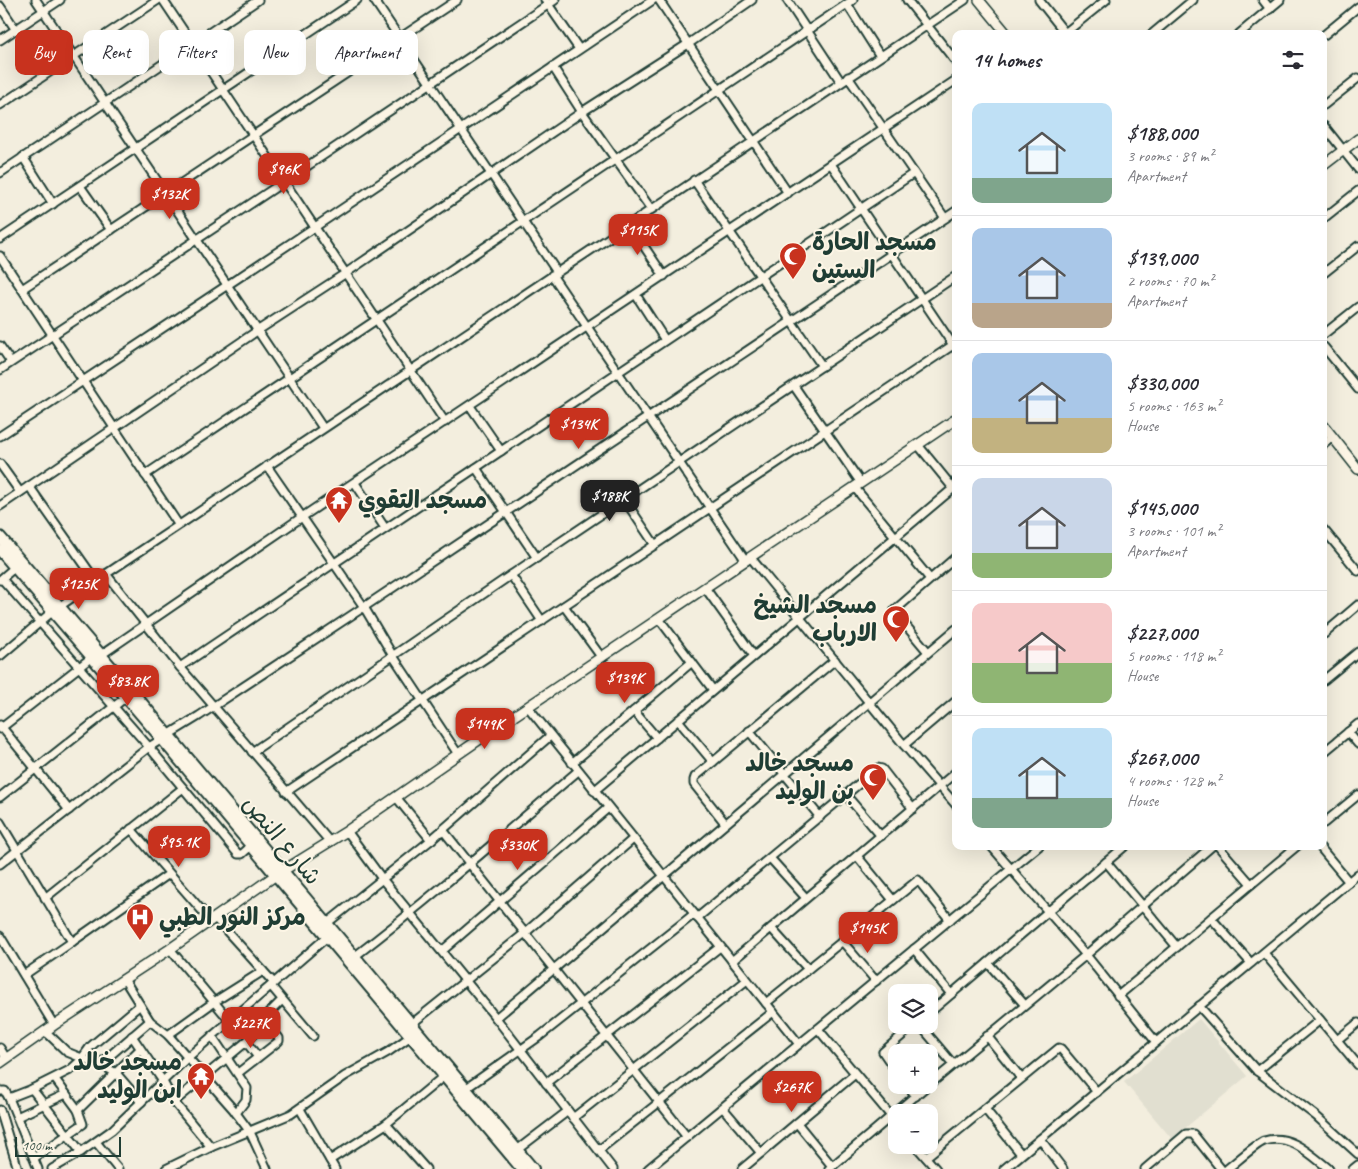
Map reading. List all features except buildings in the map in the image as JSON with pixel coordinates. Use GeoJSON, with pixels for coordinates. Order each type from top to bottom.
{"type":"FeatureCollection","features":[{"type":"Feature","properties":{"kind":"main road","name":"شارع النص"},"geometry":{"type":"LineString","coordinates":[[0,538],[56,608],[279,873],[354,957],[444,1076],[474,1105],[533,1169]]}},
{"type":"Feature","properties":{"kind":"main road","name":"شارع النص"},"geometry":{"type":"LineString","coordinates":[[0,550],[15,568],[56,608]]}},
{"type":"Feature","properties":{"kind":"main road","name":"شارع النص"},"geometry":{"type":"LineString","coordinates":[[96,656],[126,697],[165,737],[226,817],[251,846],[279,873],[327,937],[409,1030],[466,1089],[474,1105],[522,1169]]}},
{"type":"Feature","properties":{"kind":"street"},"geometry":{"type":"LineString","coordinates":[[36,0],[55,30]]}},
{"type":"Feature","properties":{"kind":"street"},"geometry":{"type":"LineString","coordinates":[[0,6],[16,30],[60,0]]}},
{"type":"Feature","properties":{"kind":"street"},"geometry":{"type":"LineString","coordinates":[[158,0],[73,57],[323,428]]}},
{"type":"Feature","properties":{"kind":"street"},"geometry":{"type":"LineString","coordinates":[[163,0],[183,30]]}},
{"type":"Feature","properties":{"kind":"street"},"geometry":{"type":"LineString","coordinates":[[212,30],[258,0]]}},
{"type":"Feature","properties":{"kind":"street"},"geometry":{"type":"LineString","coordinates":[[0,239],[357,0]]}},
{"type":"Feature","properties":{"kind":"street"},"geometry":{"type":"LineString","coordinates":[[374,0],[395,30]]}},
{"type":"Feature","properties":{"kind":"street"},"geometry":{"type":"LineString","coordinates":[[412,30],[457,0]]}},
{"type":"Feature","properties":{"kind":"street"},"geometry":{"type":"LineString","coordinates":[[0,370],[285,181],[546,2],[555,0]]}},
{"type":"Feature","properties":{"kind":"street"},"geometry":{"type":"LineString","coordinates":[[0,436],[315,228],[653,0]]}},
{"type":"Feature","properties":{"kind":"street"},"geometry":{"type":"LineString","coordinates":[[659,0],[788,193]]}},
{"type":"Feature","properties":{"kind":"street"},"geometry":{"type":"LineString","coordinates":[[0,506],[257,330],[346,274],[582,112],[688,44],[752,0]]}},
{"type":"Feature","properties":{"kind":"street"},"geometry":{"type":"LineString","coordinates":[[787,0],[841,82]]}},
{"type":"Feature","properties":{"kind":"street"},"geometry":{"type":"LineString","coordinates":[[907,0],[952,57]]}},
{"type":"Feature","properties":{"kind":"street"},"geometry":{"type":"LineString","coordinates":[[0,656],[56,608],[178,524],[965,0]]}},
{"type":"Feature","properties":{"kind":"street"},"geometry":{"type":"LineString","coordinates":[[979,0],[1004,30]]}},
{"type":"Feature","properties":{"kind":"street"},"geometry":{"type":"LineString","coordinates":[[1039,0],[1062,30]]}},
{"type":"Feature","properties":{"kind":"street"},"geometry":{"type":"LineString","coordinates":[[1066,30],[1106,0]]}},
{"type":"Feature","properties":{"kind":"street"},"geometry":{"type":"LineString","coordinates":[[1157,30],[1194,0]]}},
{"type":"Feature","properties":{"kind":"street"},"geometry":{"type":"LineString","coordinates":[[1263,0],[1270,9]]}},
{"type":"Feature","properties":{"kind":"street"},"geometry":{"type":"LineString","coordinates":[[1246,30],[1280,0]]}},
{"type":"Feature","properties":{"kind":"street"},"geometry":{"type":"LineString","coordinates":[[546,2],[579,49]]}},
{"type":"Feature","properties":{"kind":"street"},"geometry":{"type":"LineString","coordinates":[[145,475],[850,2],[880,56]]}},
{"type":"Feature","properties":{"kind":"street"},"geometry":{"type":"LineString","coordinates":[[1327,33],[1358,7]]}},
{"type":"Feature","properties":{"kind":"street"},"geometry":{"type":"LineString","coordinates":[[0,40],[15,31]]}},
{"type":"Feature","properties":{"kind":"street"},"geometry":{"type":"LineString","coordinates":[[418,65],[523,221],[617,373],[709,509],[748,560],[800,618],[904,745],[952,800]]}},
{"type":"Feature","properties":{"kind":"street"},"geometry":{"type":"LineString","coordinates":[[0,173],[159,66]]}},
{"type":"Feature","properties":{"kind":"street"},"geometry":{"type":"LineString","coordinates":[[553,67],[582,112],[651,209]]}},
{"type":"Feature","properties":{"kind":"street"},"geometry":{"type":"LineString","coordinates":[[0,105],[46,75]]}},
{"type":"Feature","properties":{"kind":"street"},"geometry":{"type":"LineString","coordinates":[[214,75],[446,422]]}},
{"type":"Feature","properties":{"kind":"street"},"geometry":{"type":"LineString","coordinates":[[22,289],[345,75]]}},
{"type":"Feature","properties":{"kind":"street"},"geometry":{"type":"LineString","coordinates":[[848,77],[946,218]]}},
{"type":"Feature","properties":{"kind":"street"},"geometry":{"type":"LineString","coordinates":[[1327,103],[1358,78]]}},
{"type":"Feature","properties":{"kind":"street"},"geometry":{"type":"LineString","coordinates":[[69,810],[1,727],[78,666],[146,625],[302,517],[952,83]]}},
{"type":"Feature","properties":{"kind":"street"},"geometry":{"type":"LineString","coordinates":[[1327,130],[1358,168]]}},
{"type":"Feature","properties":{"kind":"street"},"geometry":{"type":"LineString","coordinates":[[1327,163],[1358,139]]}},
{"type":"Feature","properties":{"kind":"street"},"geometry":{"type":"LineString","coordinates":[[23,158],[53,204]]}},
{"type":"Feature","properties":{"kind":"street"},"geometry":{"type":"LineString","coordinates":[[831,164],[952,342]]}},
{"type":"Feature","properties":{"kind":"street"},"geometry":{"type":"LineString","coordinates":[[180,667],[914,173]]}},
{"type":"Feature","properties":{"kind":"street"},"geometry":{"type":"LineString","coordinates":[[694,180],[822,366]]}},
{"type":"Feature","properties":{"kind":"street"},"geometry":{"type":"LineString","coordinates":[[80,186],[111,230]]}},
{"type":"Feature","properties":{"kind":"street"},"geometry":{"type":"LineString","coordinates":[[1327,216],[1358,191]]}},
{"type":"Feature","properties":{"kind":"street"},"geometry":{"type":"LineString","coordinates":[[0,864],[149,747],[364,607],[952,214]]}},
{"type":"Feature","properties":{"kind":"street"},"geometry":{"type":"LineString","coordinates":[[629,224],[664,276]]}},
{"type":"Feature","properties":{"kind":"street"},"geometry":{"type":"LineString","coordinates":[[1327,271],[1358,246]]}},
{"type":"Feature","properties":{"kind":"street"},"geometry":{"type":"LineString","coordinates":[[0,256],[178,524]]}},
{"type":"Feature","properties":{"kind":"street"},"geometry":{"type":"LineString","coordinates":[[252,752],[511,575],[952,279]]}},
{"type":"Feature","properties":{"kind":"street"},"geometry":{"type":"LineString","coordinates":[[636,295],[665,340]]}},
{"type":"Feature","properties":{"kind":"street"},"geometry":{"type":"LineString","coordinates":[[1327,332],[1358,307]]}},
{"type":"Feature","properties":{"kind":"street"},"geometry":{"type":"LineString","coordinates":[[0,346],[11,362]]}},
{"type":"Feature","properties":{"kind":"street"},"geometry":{"type":"LineString","coordinates":[[286,792],[952,348]]}},
{"type":"Feature","properties":{"kind":"street"},"geometry":{"type":"LineString","coordinates":[[1327,350],[1355,380],[1358,389]]}},
{"type":"Feature","properties":{"kind":"street"},"geometry":{"type":"LineString","coordinates":[[794,386],[825,431],[858,486],[930,579]]}},
{"type":"Feature","properties":{"kind":"street"},"geometry":{"type":"LineString","coordinates":[[470,406],[501,451]]}},
{"type":"Feature","properties":{"kind":"street"},"geometry":{"type":"LineString","coordinates":[[0,1048],[3,1061],[279,873],[330,842],[952,422]]}},
{"type":"Feature","properties":{"kind":"street"},"geometry":{"type":"LineString","coordinates":[[1327,430],[1358,469]]}},
{"type":"Feature","properties":{"kind":"street"},"geometry":{"type":"LineString","coordinates":[[1327,441],[1332,437]]}},
{"type":"Feature","properties":{"kind":"street"},"geometry":{"type":"LineString","coordinates":[[918,445],[952,484]]}},
{"type":"Feature","properties":{"kind":"street"},"geometry":{"type":"LineString","coordinates":[[0,464],[20,492]]}},
{"type":"Feature","properties":{"kind":"street"},"geometry":{"type":"LineString","coordinates":[[267,466],[364,607],[392,656],[458,754]]}},
{"type":"Feature","properties":{"kind":"street"},"geometry":{"type":"LineString","coordinates":[[476,468],[537,558]]}},
{"type":"Feature","properties":{"kind":"street"},"geometry":{"type":"LineString","coordinates":[[355,483],[385,528]]}},
{"type":"Feature","properties":{"kind":"street"},"geometry":{"type":"LineString","coordinates":[[29,486],[96,581]]}},
{"type":"Feature","properties":{"kind":"street"},"geometry":{"type":"LineString","coordinates":[[594,791],[952,490]]}},
{"type":"Feature","properties":{"kind":"street"},"geometry":{"type":"LineString","coordinates":[[624,500],[655,545]]}},
{"type":"Feature","properties":{"kind":"street"},"geometry":{"type":"LineString","coordinates":[[1327,534],[1358,571]]}},
{"type":"Feature","properties":{"kind":"street"},"geometry":{"type":"LineString","coordinates":[[928,652],[896,614],[895,610],[952,560]]}},
{"type":"Feature","properties":{"kind":"street"},"geometry":{"type":"LineString","coordinates":[[15,568],[1,579],[149,747],[238,854],[242,854],[251,846]]}},
{"type":"Feature","properties":{"kind":"street"},"geometry":{"type":"LineString","coordinates":[[106,574],[180,667],[330,842]]}},
{"type":"Feature","properties":{"kind":"street"},"geometry":{"type":"LineString","coordinates":[[511,575],[542,621]]}},
{"type":"Feature","properties":{"kind":"street"},"geometry":{"type":"LineString","coordinates":[[706,589],[754,656]]}},
{"type":"Feature","properties":{"kind":"street"},"geometry":{"type":"LineString","coordinates":[[1327,631],[1358,605]]}},
{"type":"Feature","properties":{"kind":"street"},"geometry":{"type":"LineString","coordinates":[[564,606],[602,658]]}},
{"type":"Feature","properties":{"kind":"street"},"geometry":{"type":"LineString","coordinates":[[660,620],[713,690]]}},
{"type":"Feature","properties":{"kind":"street"},"geometry":{"type":"LineString","coordinates":[[496,1018],[952,631]]}},
{"type":"Feature","properties":{"kind":"street"},"geometry":{"type":"LineString","coordinates":[[1327,678],[1358,652]]}},
{"type":"Feature","properties":{"kind":"street"},"geometry":{"type":"LineString","coordinates":[[725,823],[693,782],[695,777],[835,660]]}},
{"type":"Feature","properties":{"kind":"street"},"geometry":{"type":"LineString","coordinates":[[572,763],[692,662]]}},
{"type":"Feature","properties":{"kind":"street"},"geometry":{"type":"LineString","coordinates":[[0,797],[126,697]]}},
{"type":"Feature","properties":{"kind":"street"},"geometry":{"type":"LineString","coordinates":[[904,745],[952,704]]}},
{"type":"Feature","properties":{"kind":"street"},"geometry":{"type":"LineString","coordinates":[[528,707],[799,1044]]}},
{"type":"Feature","properties":{"kind":"street"},"geometry":{"type":"LineString","coordinates":[[634,711],[657,738]]}},
{"type":"Feature","properties":{"kind":"street"},"geometry":{"type":"LineString","coordinates":[[678,720],[713,762]]}},
{"type":"Feature","properties":{"kind":"street"},"geometry":{"type":"LineString","coordinates":[[1327,749],[1358,724]]}},
{"type":"Feature","properties":{"kind":"street"},"geometry":{"type":"LineString","coordinates":[[749,731],[820,817]]}},
{"type":"Feature","properties":{"kind":"street"},"geometry":{"type":"LineString","coordinates":[[1348,732],[1358,744]]}},
{"type":"Feature","properties":{"kind":"street"},"geometry":{"type":"LineString","coordinates":[[326,924],[443,830],[550,736]]}},
{"type":"Feature","properties":{"kind":"street"},"geometry":{"type":"LineString","coordinates":[[466,1089],[521,1050],[770,858],[881,768],[913,808]]}},
{"type":"Feature","properties":{"kind":"street"},"geometry":{"type":"LineString","coordinates":[[354,957],[410,914],[578,771]]}},
{"type":"Feature","properties":{"kind":"street"},"geometry":{"type":"LineString","coordinates":[[732,961],[952,776]]}},
{"type":"Feature","properties":{"kind":"street"},"geometry":{"type":"LineString","coordinates":[[45,898],[183,788]]}},
{"type":"Feature","properties":{"kind":"street"},"geometry":{"type":"LineString","coordinates":[[846,795],[880,836]]}},
{"type":"Feature","properties":{"kind":"street"},"geometry":{"type":"LineString","coordinates":[[1327,821],[1358,795]]}},
{"type":"Feature","properties":{"kind":"street"},"geometry":{"type":"LineString","coordinates":[[396,797],[431,840]]}},
{"type":"Feature","properties":{"kind":"street"},"geometry":{"type":"LineString","coordinates":[[442,951],[608,808]]}},
{"type":"Feature","properties":{"kind":"street"},"geometry":{"type":"LineString","coordinates":[[215,825],[226,817]]}},
{"type":"Feature","properties":{"kind":"street"},"geometry":{"type":"LineString","coordinates":[[0,822],[72,942]]}},
{"type":"Feature","properties":{"kind":"street"},"geometry":{"type":"LineString","coordinates":[[131,829],[169,874],[263,971],[282,1000],[313,1036]]}},
{"type":"Feature","properties":{"kind":"street"},"geometry":{"type":"LineString","coordinates":[[443,830],[687,1137]]}},
{"type":"Feature","properties":{"kind":"street"},"geometry":{"type":"LineString","coordinates":[[346,831],[410,914],[496,1018],[613,1169]]}},
{"type":"Feature","properties":{"kind":"street"},"geometry":{"type":"LineString","coordinates":[[166,1169],[211,1147],[277,1121],[300,1108],[338,1081],[388,1052],[409,1030],[633,839]]}},
{"type":"Feature","properties":{"kind":"street"},"geometry":{"type":"LineString","coordinates":[[994,850],[1086,955],[1156,1042]]}},
{"type":"Feature","properties":{"kind":"street"},"geometry":{"type":"LineString","coordinates":[[648,1169],[1034,850]]}},
{"type":"Feature","properties":{"kind":"street"},"geometry":{"type":"LineString","coordinates":[[938,1005],[1120,850]]}},
{"type":"Feature","properties":{"kind":"street"},"geometry":{"type":"LineString","coordinates":[[938,1077],[1024,1004],[1086,955],[1207,850]]}},
{"type":"Feature","properties":{"kind":"street"},"geometry":{"type":"LineString","coordinates":[[1221,850],[1251,884]]}},
{"type":"Feature","properties":{"kind":"street"},"geometry":{"type":"LineString","coordinates":[[1118,996],[1291,850]]}},
{"type":"Feature","properties":{"kind":"street"},"geometry":{"type":"LineString","coordinates":[[1322,850],[1349,882]]}},
{"type":"Feature","properties":{"kind":"street"},"geometry":{"type":"LineString","coordinates":[[856,856],[893,900]]}},
{"type":"Feature","properties":{"kind":"street"},"geometry":{"type":"LineString","coordinates":[[770,858],[806,898]]}},
{"type":"Feature","properties":{"kind":"street"},"geometry":{"type":"LineString","coordinates":[[1106,862],[1177,947]]}},
{"type":"Feature","properties":{"kind":"street"},"geometry":{"type":"LineString","coordinates":[[24,976],[169,874]]}},
{"type":"Feature","properties":{"kind":"street"},"geometry":{"type":"LineString","coordinates":[[1004,1169],[1358,874]]}},
{"type":"Feature","properties":{"kind":"street"},"geometry":{"type":"LineString","coordinates":[[766,1003],[919,880],[950,920]]}},
{"type":"Feature","properties":{"kind":"street"},"geometry":{"type":"LineString","coordinates":[[1211,918],[1250,963]]}},
{"type":"Feature","properties":{"kind":"street"},"geometry":{"type":"LineString","coordinates":[[771,928],[808,969]]}},
{"type":"Feature","properties":{"kind":"street"},"geometry":{"type":"LineString","coordinates":[[0,936],[54,1025]]}},
{"type":"Feature","properties":{"kind":"street"},"geometry":{"type":"LineString","coordinates":[[52,1169],[96,1142],[116,1126],[162,1080],[327,937]]}},
{"type":"Feature","properties":{"kind":"street"},"geometry":{"type":"LineString","coordinates":[[842,941],[876,981]]}},
{"type":"Feature","properties":{"kind":"street"},"geometry":{"type":"LineString","coordinates":[[546,1084],[720,947]]}},
{"type":"Feature","properties":{"kind":"street"},"geometry":{"type":"LineString","coordinates":[[170,949],[230,1021]]}},
{"type":"Feature","properties":{"kind":"street"},"geometry":{"type":"LineString","coordinates":[[914,949],[951,994]]}},
{"type":"Feature","properties":{"kind":"street"},"geometry":{"type":"LineString","coordinates":[[1264,953],[1358,1065]]}},
{"type":"Feature","properties":{"kind":"street"},"geometry":{"type":"LineString","coordinates":[[988,962],[1024,1004]]}},
{"type":"Feature","properties":{"kind":"street"},"geometry":{"type":"LineString","coordinates":[[168,1035],[214,1002],[263,971]]}},
{"type":"Feature","properties":{"kind":"street"},"geometry":{"type":"LineString","coordinates":[[124,979],[150,1021],[168,1035],[236,1113],[250,1132],[267,1169]]}},
{"type":"Feature","properties":{"kind":"street"},"geometry":{"type":"LineString","coordinates":[[573,1118],[747,980]]}},
{"type":"Feature","properties":{"kind":"street"},"geometry":{"type":"LineString","coordinates":[[174,1102],[246,1042],[257,1030],[263,1019],[282,1000]]}},
{"type":"Feature","properties":{"kind":"street"},"geometry":{"type":"LineString","coordinates":[[9,1098],[55,1079],[70,1070],[82,1059],[94,1043],[140,1005]]}},
{"type":"Feature","properties":{"kind":"street"},"geometry":{"type":"LineString","coordinates":[[1199,1006],[1257,1070],[1316,1116],[1358,1154]]}},
{"type":"Feature","properties":{"kind":"street"},"geometry":{"type":"LineString","coordinates":[[599,1150],[773,1012]]}},
{"type":"Feature","properties":{"kind":"street"},"geometry":{"type":"LineString","coordinates":[[238,1072],[280,1040],[263,1019]]}},
{"type":"Feature","properties":{"kind":"street"},"geometry":{"type":"LineString","coordinates":[[1257,1070],[1320,1020]]}},
{"type":"Feature","properties":{"kind":"street"},"geometry":{"type":"LineString","coordinates":[[99,1065],[150,1021]]}},
{"type":"Feature","properties":{"kind":"street"},"geometry":{"type":"LineString","coordinates":[[1337,1040],[1358,1023]]}},
{"type":"Feature","properties":{"kind":"street"},"geometry":{"type":"LineString","coordinates":[[818,1029],[888,1112]]}},
{"type":"Feature","properties":{"kind":"street"},"geometry":{"type":"LineString","coordinates":[[45,1031],[67,1052],[116,1073],[141,1102]]}},
{"type":"Feature","properties":{"kind":"street"},"geometry":{"type":"LineString","coordinates":[[891,1044],[903,1034]]}},
{"type":"Feature","properties":{"kind":"street"},"geometry":{"type":"LineString","coordinates":[[928,1034],[953,1064]]}},
{"type":"Feature","properties":{"kind":"street"},"geometry":{"type":"LineString","coordinates":[[132,1036],[162,1080],[174,1102],[211,1147]]}},
{"type":"Feature","properties":{"kind":"street"},"geometry":{"type":"LineString","coordinates":[[212,1036],[245,1083],[248,1093],[246,1100],[236,1113]]}},
{"type":"Feature","properties":{"kind":"street"},"geometry":{"type":"LineString","coordinates":[[986,1036],[1021,1078]]}},
{"type":"Feature","properties":{"kind":"street"},"geometry":{"type":"LineString","coordinates":[[246,1042],[258,1057]]}},
{"type":"Feature","properties":{"kind":"street"},"geometry":{"type":"LineString","coordinates":[[888,1047],[883,1051],[883,1055],[888,1061]]}},
{"type":"Feature","properties":{"kind":"street"},"geometry":{"type":"LineString","coordinates":[[926,1157],[1057,1049],[1060,1048],[1096,1092]]}},
{"type":"Feature","properties":{"kind":"street"},"geometry":{"type":"LineString","coordinates":[[78,1110],[140,1049]]}},
{"type":"Feature","properties":{"kind":"street"},"geometry":{"type":"LineString","coordinates":[[742,1169],[855,1074]]}},
{"type":"Feature","properties":{"kind":"street"},"geometry":{"type":"LineString","coordinates":[[330,1160],[386,1124],[444,1076]]}},
{"type":"Feature","properties":{"kind":"street"},"geometry":{"type":"LineString","coordinates":[[34,1158],[83,1124],[78,1110],[55,1079]]}},
{"type":"Feature","properties":{"kind":"street"},"geometry":{"type":"LineString","coordinates":[[32,1089],[69,1134],[81,1152]]}},
{"type":"Feature","properties":{"kind":"street"},"geometry":{"type":"LineString","coordinates":[[0,1091],[5,1090],[9,1098],[38,1169]]}},
{"type":"Feature","properties":{"kind":"street"},"geometry":{"type":"LineString","coordinates":[[18,1117],[66,1094]]}},
{"type":"Feature","properties":{"kind":"street"},"geometry":{"type":"LineString","coordinates":[[908,1104],[918,1094]]}},
{"type":"Feature","properties":{"kind":"street"},"geometry":{"type":"LineString","coordinates":[[300,1108],[335,1169]]}},
{"type":"Feature","properties":{"kind":"street"},"geometry":{"type":"LineString","coordinates":[[723,1108],[761,1153]]}},
{"type":"Feature","properties":{"kind":"street"},"geometry":{"type":"LineString","coordinates":[[986,1109],[1021,1154]]}},
{"type":"Feature","properties":{"kind":"street"},"geometry":{"type":"LineString","coordinates":[[0,1110],[16,1168]]}},
{"type":"Feature","properties":{"kind":"street"},"geometry":{"type":"LineString","coordinates":[[517,1150],[568,1111]]}},
{"type":"Feature","properties":{"kind":"street"},"geometry":{"type":"LineString","coordinates":[[797,1123],[830,1168],[888,1124]]}},
{"type":"Feature","properties":{"kind":"street"},"geometry":{"type":"LineString","coordinates":[[386,1124],[426,1169]]}},
{"type":"Feature","properties":{"kind":"street"},"geometry":{"type":"LineString","coordinates":[[1145,1169],[1186,1134],[1190,1133],[1193,1134],[1222,1169]]}},
{"type":"Feature","properties":{"kind":"street"},"geometry":{"type":"LineString","coordinates":[[1040,1139],[1063,1169]]}},
{"type":"Feature","properties":{"kind":"street"},"geometry":{"type":"LineString","coordinates":[[1227,1169],[1263,1141],[1283,1140],[1300,1147],[1329,1169]]}},
{"type":"Feature","properties":{"kind":"street"},"geometry":{"type":"LineString","coordinates":[[96,1142],[118,1169]]}},
{"type":"Feature","properties":{"kind":"street"},"geometry":{"type":"LineString","coordinates":[[923,1154],[936,1169]]}},
{"type":"Feature","properties":{"kind":"street"},"geometry":{"type":"LineString","coordinates":[[1353,1169],[1358,1165]]}},
{"type":"Feature","properties":{"kind":"shaded area"},"geometry":{"type":"Polygon","coordinates":[[[1199,1019],[1247,1076],[1172,1139],[1124,1082],[1199,1019]]]}},
{"type":"Feature","properties":{"kind":"place","name":"مسجد الحارة الستين"},"geometry":{"type":"Point","coordinates":[793,280]}},
{"type":"Feature","properties":{"kind":"place","name":"مسجد التقوي"},"geometry":{"type":"Point","coordinates":[339,524]}},
{"type":"Feature","properties":{"kind":"place","name":"مسجد الشيخ الارباب"},"geometry":{"type":"Point","coordinates":[896,643]}},
{"type":"Feature","properties":{"kind":"place","name":"مسجد خالد بن الوليد"},"geometry":{"type":"Point","coordinates":[873,801]}},
{"type":"Feature","properties":{"kind":"place","name":"مركز النور الطبي"},"geometry":{"type":"Point","coordinates":[140,941]}},
{"type":"Feature","properties":{"kind":"place","name":"مسجد خالد ابن الوليد"},"geometry":{"type":"Point","coordinates":[201,1100]}}]}
